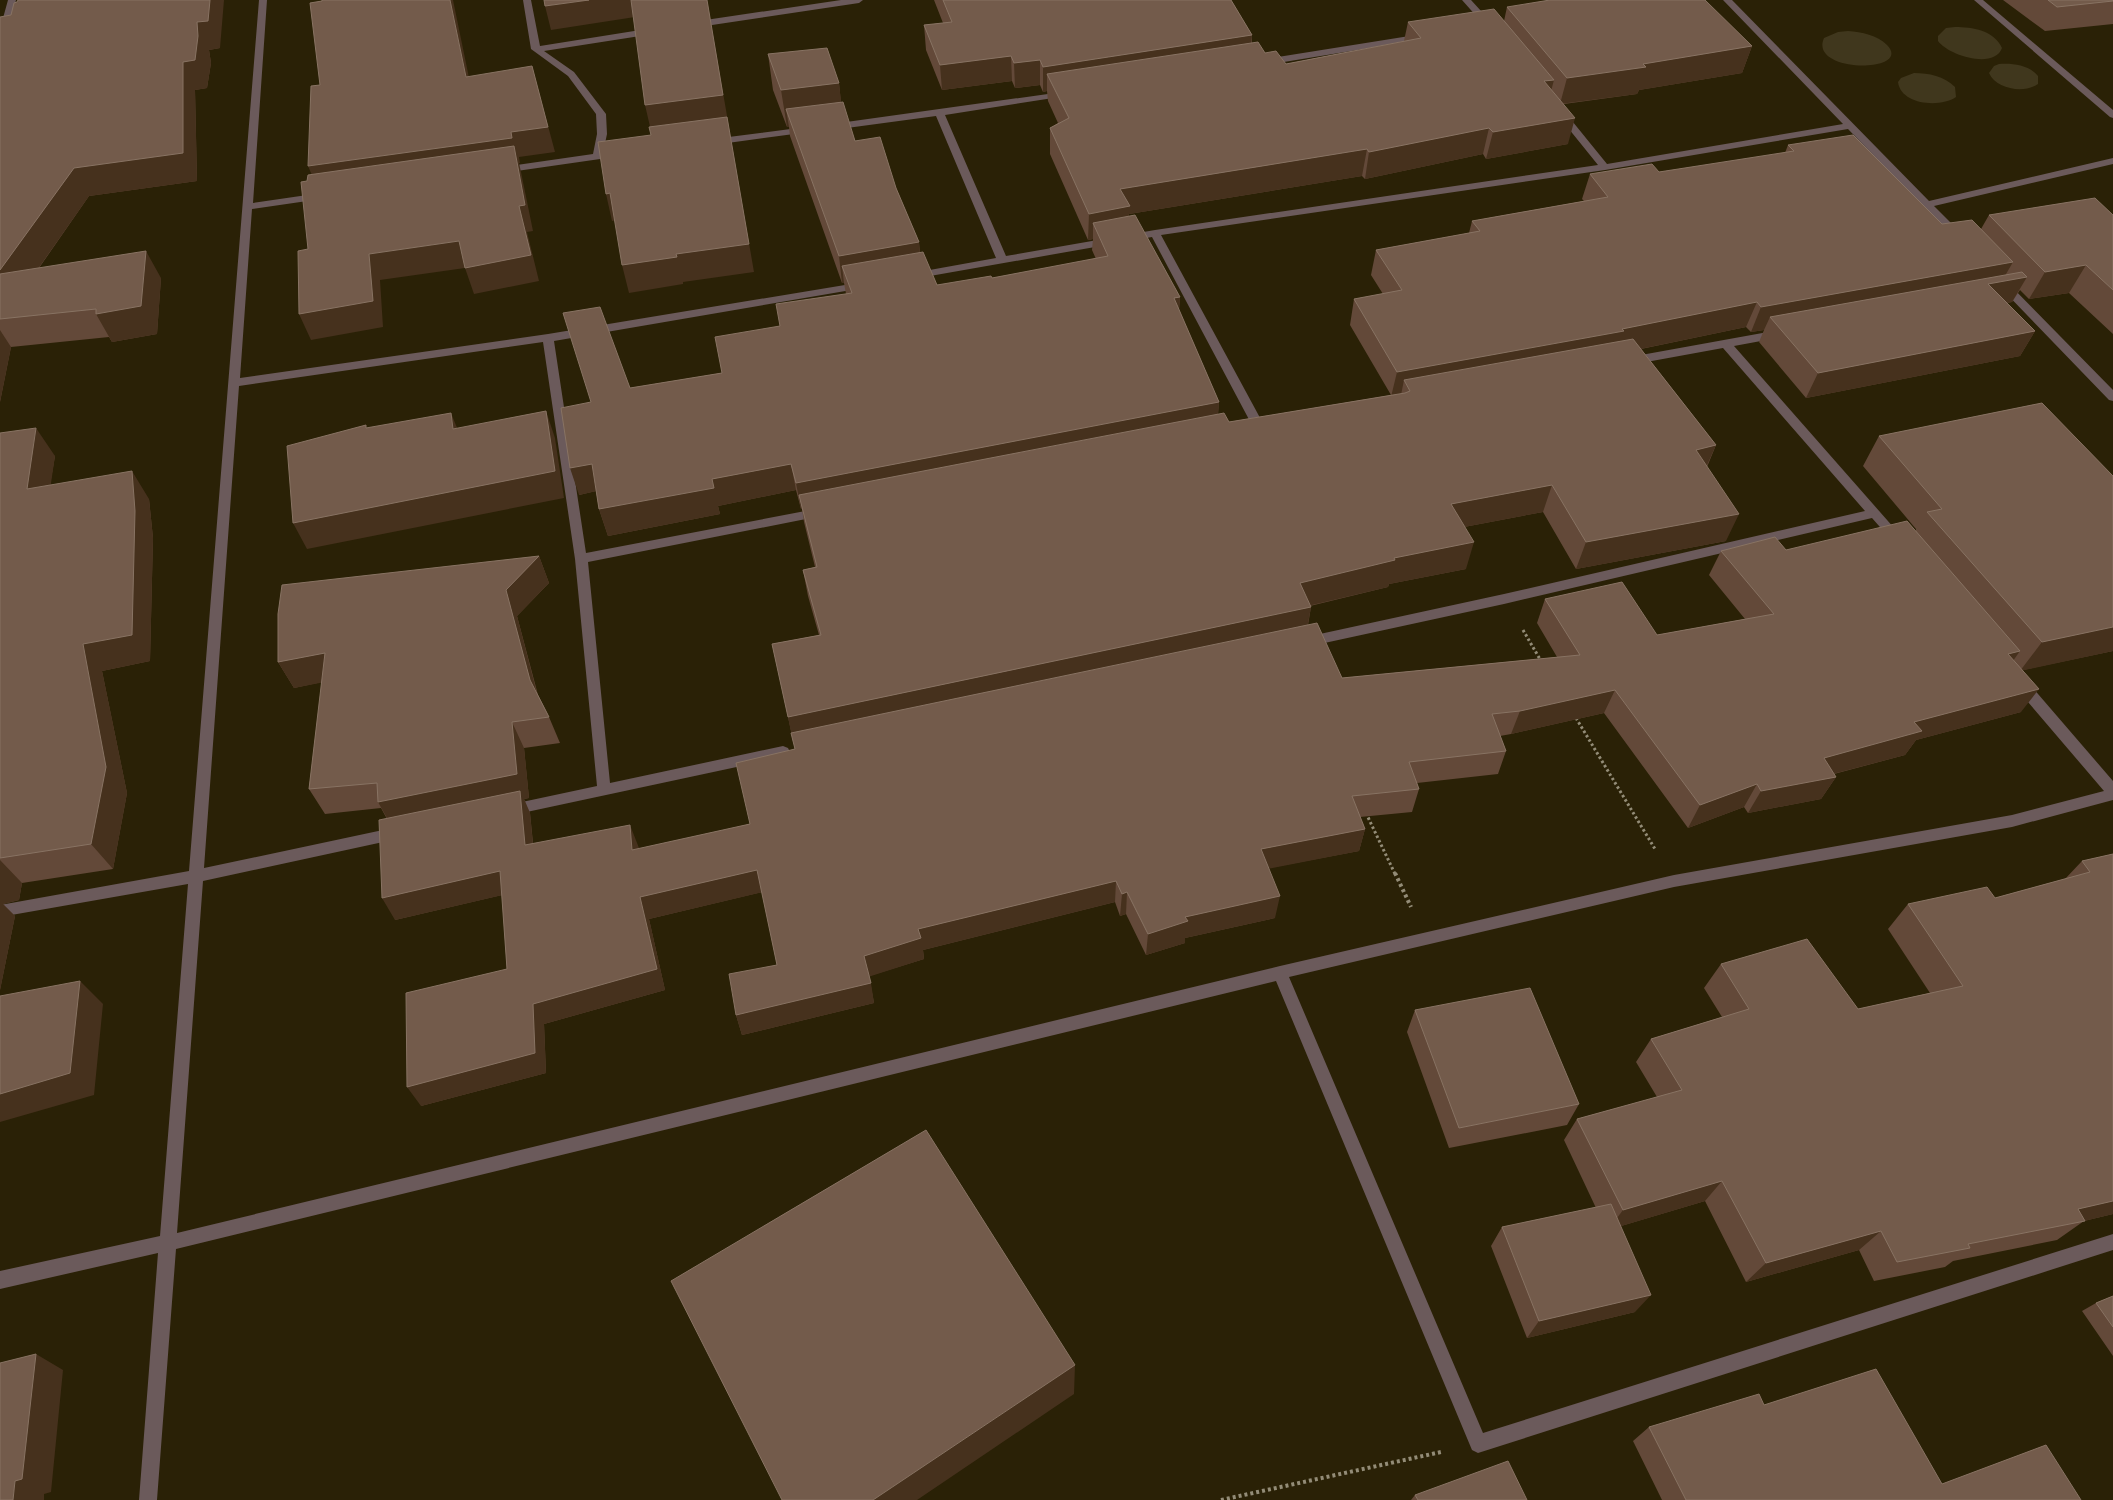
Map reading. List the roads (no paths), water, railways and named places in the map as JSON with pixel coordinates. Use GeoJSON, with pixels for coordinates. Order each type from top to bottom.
{"type":"FeatureCollection","features":[{"type":"Feature","properties":{"kind":"street"},"geometry":{"type":"LineString","coordinates":[[0,46],[12,0]]}},
{"type":"Feature","properties":{"kind":"street"},"geometry":{"type":"LineString","coordinates":[[148,1500],[263,0]]}},
{"type":"Feature","properties":{"kind":"street"},"geometry":{"type":"LineString","coordinates":[[526,0],[536,49],[572,74],[601,114],[602,134],[598,156]]}},
{"type":"Feature","properties":{"kind":"street"},"geometry":{"type":"LineString","coordinates":[[684,26],[859,0]]}},
{"type":"Feature","properties":{"kind":"street"},"geometry":{"type":"LineString","coordinates":[[1466,0],[1488,30]]}},
{"type":"Feature","properties":{"kind":"street"},"geometry":{"type":"LineString","coordinates":[[1727,0],[1849,126],[1929,204],[1970,248]]}},
{"type":"Feature","properties":{"kind":"street"},"geometry":{"type":"LineString","coordinates":[[1978,0],[2113,115]]}},
{"type":"Feature","properties":{"kind":"street"},"geometry":{"type":"LineString","coordinates":[[536,49],[664,29]]}},
{"type":"Feature","properties":{"kind":"street"},"geometry":{"type":"LineString","coordinates":[[1254,64],[1431,36]]}},
{"type":"Feature","properties":{"kind":"street"},"geometry":{"type":"LineString","coordinates":[[705,143],[939,113],[1076,92]]}},
{"type":"Feature","properties":{"kind":"street"},"geometry":{"type":"LineString","coordinates":[[1556,108],[1605,167]]}},
{"type":"Feature","properties":{"kind":"street"},"geometry":{"type":"LineString","coordinates":[[939,113],[1003,261]]}},
{"type":"Feature","properties":{"kind":"street"},"geometry":{"type":"LineString","coordinates":[[906,278],[1155,233],[1605,167],[1849,126]]}},
{"type":"Feature","properties":{"kind":"street"},"geometry":{"type":"LineString","coordinates":[[491,172],[628,153]]}},
{"type":"Feature","properties":{"kind":"street"},"geometry":{"type":"LineString","coordinates":[[1929,204],[2113,162]]}},
{"type":"Feature","properties":{"kind":"street"},"geometry":{"type":"LineString","coordinates":[[247,206],[335,194]]}},
{"type":"Feature","properties":{"kind":"street"},"geometry":{"type":"LineString","coordinates":[[1155,233],[1259,427]]}},
{"type":"Feature","properties":{"kind":"street"},"geometry":{"type":"LineString","coordinates":[[1996,277],[2005,292],[2113,397]]}},
{"type":"Feature","properties":{"kind":"street"},"geometry":{"type":"LineString","coordinates":[[233,382],[548,338],[877,282]]}},
{"type":"Feature","properties":{"kind":"street"},"geometry":{"type":"LineString","coordinates":[[1619,363],[1794,331]]}},
{"type":"Feature","properties":{"kind":"street"},"geometry":{"type":"LineString","coordinates":[[548,338],[581,559],[604,790]]}},
{"type":"Feature","properties":{"kind":"street"},"geometry":{"type":"LineString","coordinates":[[1726,344],[1907,551]]}},
{"type":"Feature","properties":{"kind":"street"},"geometry":{"type":"LineString","coordinates":[[581,559],[833,510]]}},
{"type":"Feature","properties":{"kind":"street"},"geometry":{"type":"LineString","coordinates":[[1294,644],[1504,599],[1875,513]]}},
{"type":"Feature","properties":{"kind":"street"},"geometry":{"type":"LineString","coordinates":[[0,1280],[168,1242],[1280,973],[1674,881],[2012,821],[2113,793],[2010,671]]}},
{"type":"Feature","properties":{"kind":"street"},"geometry":{"type":"LineString","coordinates":[[498,812],[799,749]]}},
{"type":"Feature","properties":{"kind":"street"},"geometry":{"type":"LineString","coordinates":[[0,911],[196,876],[410,830]]}},
{"type":"Feature","properties":{"kind":"street"},"geometry":{"type":"LineString","coordinates":[[1280,973],[1478,1444],[2113,1242]]}}]}
